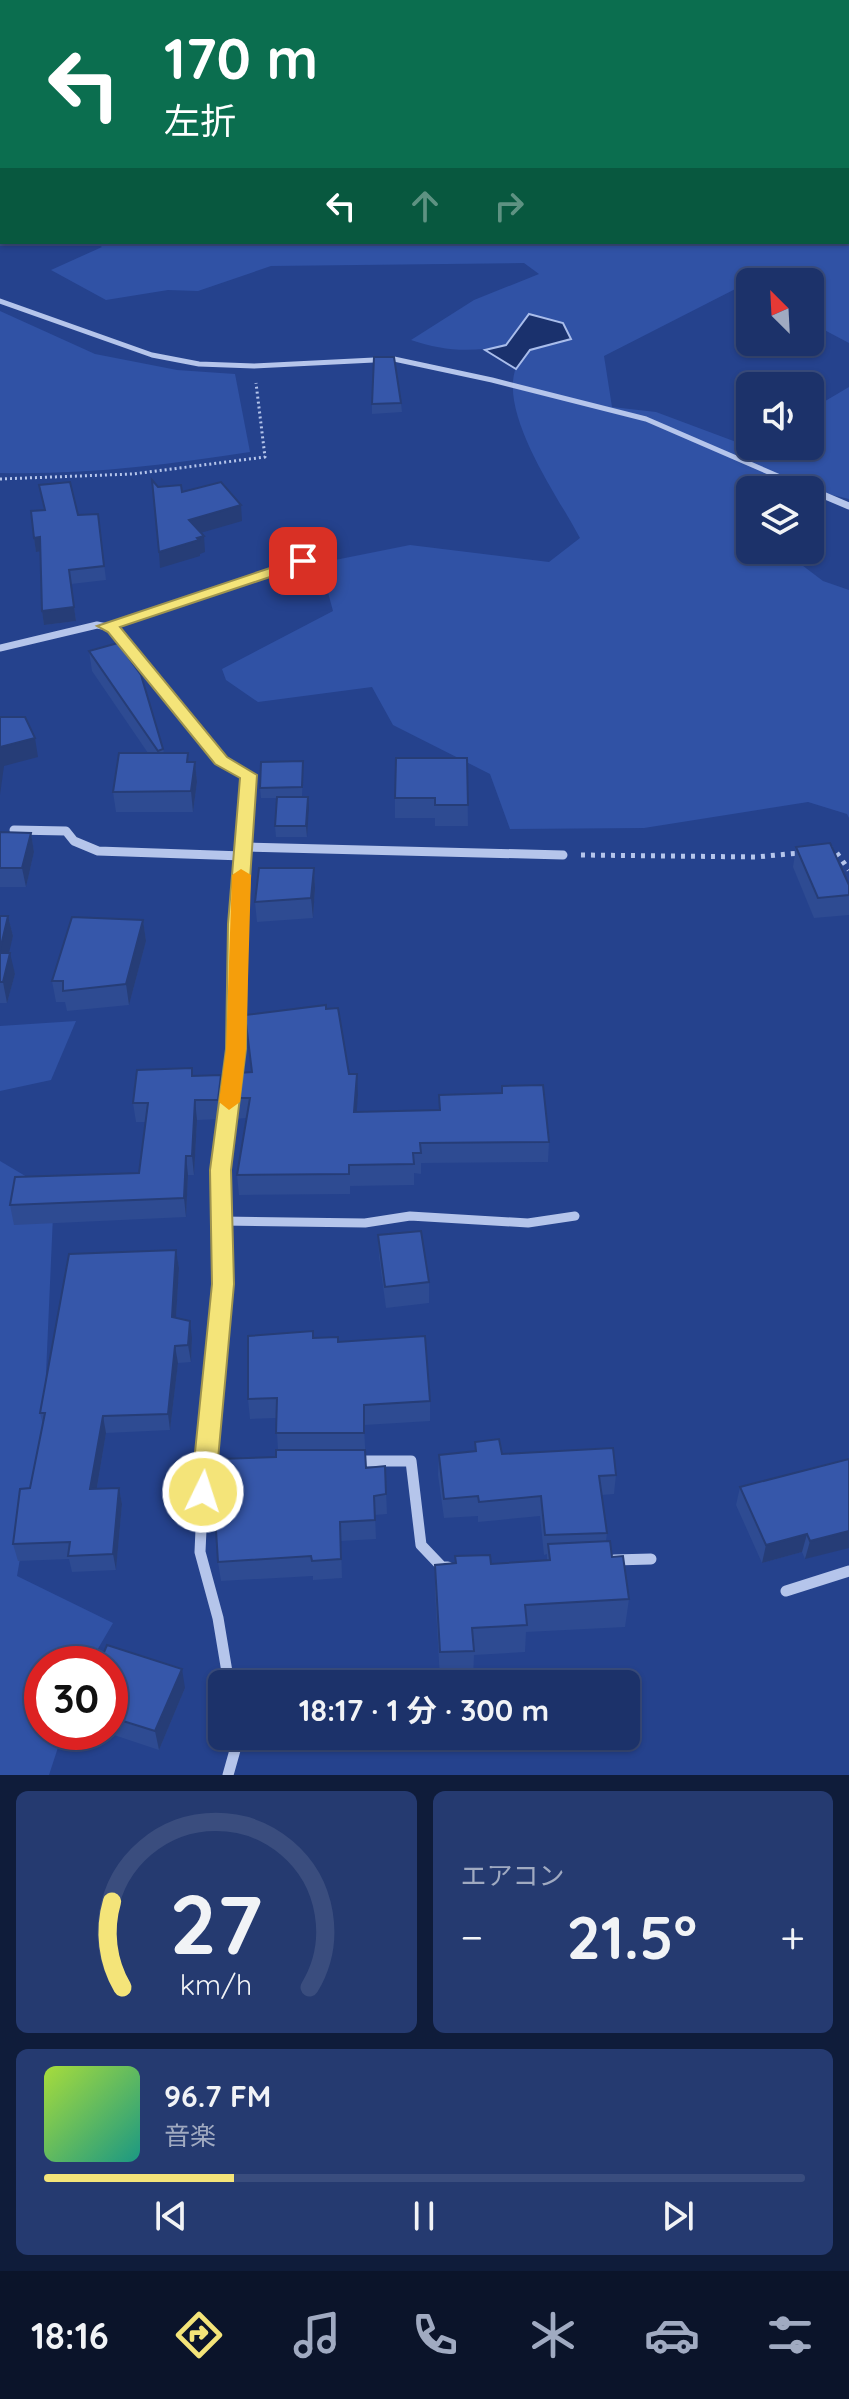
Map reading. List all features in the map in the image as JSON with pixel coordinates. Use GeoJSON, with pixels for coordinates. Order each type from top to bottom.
{"type":"FeatureCollection","features":[{"type":"Feature","properties":{"kind":"street"},"geometry":{"type":"LineString","coordinates":[[0,301],[152,355],[199,364],[254,366],[394,359],[492,380],[646,419],[849,506]]}},
{"type":"Feature","properties":{"kind":"street"},"geometry":{"type":"LineString","coordinates":[[0,648],[97,625],[113,628],[221,761],[249,775],[237,924],[236,1049],[221,1170],[223,1284],[204,1462],[200,1552],[218,1618],[227,1670]]}},
{"type":"Feature","properties":{"kind":"street"},"geometry":{"type":"LineString","coordinates":[[14,830],[66,831],[74,841],[98,851],[563,855]]}},
{"type":"Feature","properties":{"kind":"street"},"geometry":{"type":"LineString","coordinates":[[222,1221],[365,1223],[410,1216],[528,1223],[575,1216]]}},
{"type":"Feature","properties":{"kind":"street"},"geometry":{"type":"LineString","coordinates":[[347,1461],[411,1461],[421,1545],[442,1567],[457,1566]]}},
{"type":"Feature","properties":{"kind":"street"},"geometry":{"type":"LineString","coordinates":[[204,1462],[220,1462]]}},
{"type":"Feature","properties":{"kind":"street"},"geometry":{"type":"LineString","coordinates":[[606,1561],[651,1559]]}},
{"type":"Feature","properties":{"kind":"street"},"geometry":{"type":"LineString","coordinates":[[786,1591],[849,1571]]}},
{"type":"Feature","properties":{"kind":"street"},"geometry":{"type":"LineString","coordinates":[[228,1775],[235,1750]]}},
{"type":"Feature","properties":{"kind":"lane"},"geometry":{"type":"LineString","coordinates":[[105,626],[303,561]]}},
{"type":"Feature","properties":{"kind":"path"},"geometry":{"type":"LineString","coordinates":[[0,479],[66,481],[173,471],[265,457],[254,366]]}},
{"type":"Feature","properties":{"kind":"path"},"geometry":{"type":"LineString","coordinates":[[819,851],[834,849],[849,870]]}},
{"type":"Feature","properties":{"kind":"path"},"geometry":{"type":"LineString","coordinates":[[563,855],[756,857],[803,853]]}},
{"type":"Feature","properties":{"kind":"shaded area"},"geometry":{"type":"Polygon","coordinates":[[[97,244],[849,244],[849,343],[824,330],[824,268],[736,268],[736,289],[604,356],[612,407],[656,412],[736,442],[736,460],[824,460],[824,402],[849,387],[849,499],[824,493],[824,476],[736,476],[736,564],[801,564],[823,581],[849,590],[849,818],[847,814],[808,802],[644,828],[510,829],[490,774],[393,725],[372,687],[258,702],[226,680],[222,669],[333,611],[320,563],[410,545],[549,562],[580,538],[528,443],[513,390],[516,368],[529,350],[571,339],[512,336],[506,345],[469,350],[446,349],[411,340],[474,300],[539,274],[524,263],[271,266],[198,291],[168,290],[106,300],[51,270],[102,247],[97,244]]]}},
{"type":"Feature","properties":{"kind":"shaded area"},"geometry":{"type":"Polygon","coordinates":[[[0,311],[95,354],[177,370],[235,374],[250,452],[125,468],[0,473],[0,311]]]}},
{"type":"Feature","properties":{"kind":"shaded area"},"geometry":{"type":"Polygon","coordinates":[[[529,314],[563,323],[571,339],[530,350],[516,369],[485,350],[506,345],[529,314]]]}},
{"type":"Feature","properties":{"kind":"shaded area"},"geometry":{"type":"Polygon","coordinates":[[[76,1021],[51,1080],[0,1091],[0,1026],[76,1021]]]}},
{"type":"Feature","properties":{"kind":"shaded area"},"geometry":{"type":"Polygon","coordinates":[[[0,1161],[54,1193],[44,1419],[17,1576],[113,1623],[100,1646],[24,1646],[24,1750],[57,1750],[49,1775],[0,1775],[0,1161]]]}},
{"type":"Feature","properties":{"kind":"building"},"geometry":{"type":"Polygon","coordinates":[[[374,357],[394,357],[401,403],[372,404],[374,357]]]}},
{"type":"Feature","properties":{"kind":"building"},"geometry":{"type":"Polygon","coordinates":[[[152,480],[158,487],[181,485],[182,492],[221,482],[241,505],[189,520],[204,536],[159,552],[152,480]]]}},
{"type":"Feature","properties":{"kind":"building"},"geometry":{"type":"Polygon","coordinates":[[[70,482],[78,515],[98,514],[104,566],[69,570],[74,607],[42,611],[40,537],[34,538],[31,511],[45,510],[39,485],[70,482]]]}},
{"type":"Feature","properties":{"kind":"building"},"geometry":{"type":"Polygon","coordinates":[[[118,643],[141,675],[163,749],[158,751],[89,651],[118,643]]]}},
{"type":"Feature","properties":{"kind":"building"},"geometry":{"type":"Polygon","coordinates":[[[0,717],[25,717],[35,738],[0,747],[0,717]]]}},
{"type":"Feature","properties":{"kind":"building"},"geometry":{"type":"Polygon","coordinates":[[[119,753],[188,753],[187,762],[195,762],[191,791],[113,792],[119,753]]]}},
{"type":"Feature","properties":{"kind":"building"},"geometry":{"type":"Polygon","coordinates":[[[396,758],[467,758],[468,805],[435,805],[435,798],[395,798],[396,758]]]}},
{"type":"Feature","properties":{"kind":"building"},"geometry":{"type":"Polygon","coordinates":[[[303,761],[302,787],[260,788],[261,762],[303,761]]]}},
{"type":"Feature","properties":{"kind":"building"},"geometry":{"type":"Polygon","coordinates":[[[277,797],[308,797],[306,826],[275,826],[277,797]]]}},
{"type":"Feature","properties":{"kind":"building"},"geometry":{"type":"Polygon","coordinates":[[[0,832],[31,833],[22,868],[0,868],[0,832]]]}},
{"type":"Feature","properties":{"kind":"building"},"geometry":{"type":"Polygon","coordinates":[[[830,843],[849,885],[849,895],[818,898],[796,847],[830,843]]]}},
{"type":"Feature","properties":{"kind":"building"},"geometry":{"type":"Polygon","coordinates":[[[259,868],[314,868],[311,898],[255,902],[259,868]]]}},
{"type":"Feature","properties":{"kind":"building"},"geometry":{"type":"Polygon","coordinates":[[[0,916],[8,916],[0,950],[0,916]]]}},
{"type":"Feature","properties":{"kind":"building"},"geometry":{"type":"Polygon","coordinates":[[[72,917],[143,920],[126,984],[63,991],[63,981],[52,981],[72,917]]]}},
{"type":"Feature","properties":{"kind":"building"},"geometry":{"type":"Polygon","coordinates":[[[0,953],[10,953],[3,982],[0,982],[0,953]]]}},
{"type":"Feature","properties":{"kind":"building"},"geometry":{"type":"Polygon","coordinates":[[[326,1005],[326,1009],[338,1008],[349,1074],[357,1074],[354,1112],[440,1110],[439,1095],[502,1093],[502,1086],[543,1085],[549,1142],[420,1143],[421,1153],[413,1153],[414,1164],[349,1165],[349,1174],[237,1175],[250,1098],[233,1098],[236,1073],[252,1072],[245,1015],[326,1005]]]}},
{"type":"Feature","properties":{"kind":"building"},"geometry":{"type":"Polygon","coordinates":[[[192,1068],[192,1076],[221,1075],[218,1100],[195,1100],[192,1156],[186,1156],[184,1198],[10,1205],[15,1177],[139,1173],[148,1103],[133,1103],[137,1070],[192,1068]]]}},
{"type":"Feature","properties":{"kind":"building"},"geometry":{"type":"Polygon","coordinates":[[[421,1231],[429,1282],[385,1287],[378,1235],[421,1231]]]}},
{"type":"Feature","properties":{"kind":"building"},"geometry":{"type":"Polygon","coordinates":[[[176,1250],[172,1317],[190,1321],[188,1345],[175,1346],[168,1414],[103,1416],[90,1489],[119,1488],[113,1554],[68,1556],[70,1542],[13,1544],[20,1489],[30,1488],[45,1413],[40,1413],[69,1254],[176,1250]]]}},
{"type":"Feature","properties":{"kind":"building"},"geometry":{"type":"Polygon","coordinates":[[[313,1331],[313,1338],[338,1337],[338,1342],[425,1336],[430,1401],[364,1405],[364,1433],[276,1433],[277,1398],[248,1399],[248,1336],[313,1331]]]}},
{"type":"Feature","properties":{"kind":"building"},"geometry":{"type":"Polygon","coordinates":[[[499,1439],[502,1454],[613,1448],[616,1475],[599,1476],[607,1533],[545,1535],[541,1496],[479,1502],[478,1496],[444,1499],[439,1455],[476,1451],[475,1442],[499,1439]]]}},
{"type":"Feature","properties":{"kind":"building"},"geometry":{"type":"Polygon","coordinates":[[[276,1450],[365,1450],[366,1468],[385,1466],[386,1494],[374,1496],[375,1520],[340,1522],[341,1559],[312,1561],[311,1556],[218,1562],[215,1514],[218,1459],[276,1457],[276,1450]]]}},
{"type":"Feature","properties":{"kind":"building"},"geometry":{"type":"Polygon","coordinates":[[[849,1459],[849,1531],[810,1541],[807,1534],[766,1545],[740,1487],[849,1459]]]}},
{"type":"Feature","properties":{"kind":"building"},"geometry":{"type":"Polygon","coordinates":[[[610,1541],[612,1557],[623,1556],[629,1599],[525,1605],[527,1625],[472,1628],[474,1651],[440,1652],[435,1565],[456,1563],[455,1556],[490,1555],[491,1564],[550,1560],[548,1544],[610,1541]]]}},
{"type":"Feature","properties":{"kind":"building"},"geometry":{"type":"Polygon","coordinates":[[[128,1652],[182,1669],[155,1731],[128,1723],[128,1652]]]}},
{"type":"Feature","properties":{"kind":"slow traffic"},"geometry":{"type":"LineString","coordinates":[[229,1102],[236,1049],[237,924],[241,875]]}},
{"type":"Feature","properties":{"kind":"route"},"geometry":{"type":"LineString","coordinates":[[203,1492],[223,1284],[221,1170],[236,1049],[237,924],[249,775],[221,761],[113,628],[105,626],[303,561]]}}]}
